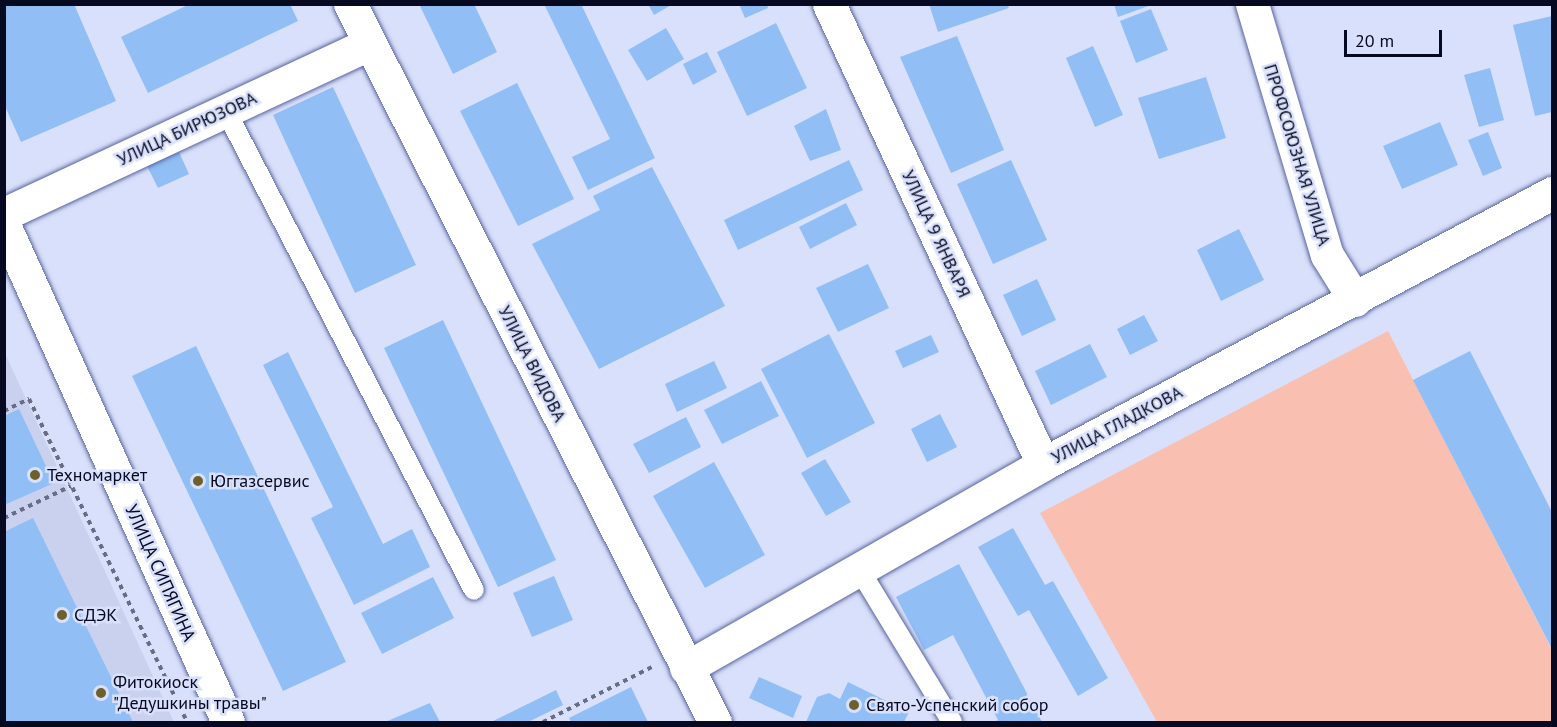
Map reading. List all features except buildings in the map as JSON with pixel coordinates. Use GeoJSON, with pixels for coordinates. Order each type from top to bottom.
{"type":"FeatureCollection","features":[{"type":"Feature","properties":{"kind":"street","name":"УЛИЦА ВИДОВА"},"geometry":{"type":"LineString","coordinates":[[350,4],[672,666],[715,723]]}},
{"type":"Feature","properties":{"kind":"street","name":"УЛИЦА 9 ЯНВАРЯ"},"geometry":{"type":"LineString","coordinates":[[829,4],[1043,464]]}},
{"type":"Feature","properties":{"kind":"street","name":"ПРОФСОЮЗНАЯ УЛИЦА"},"geometry":{"type":"LineString","coordinates":[[1252,4],[1327,255],[1355,300]]}},
{"type":"Feature","properties":{"kind":"street","name":"УЛИЦА БИРЮЗОВА"},"geometry":{"type":"LineString","coordinates":[[4,214],[369,44]]}},
{"type":"Feature","properties":{"kind":"street","name":"УЛИЦА ГЛАДКОВА"},"geometry":{"type":"LineString","coordinates":[[672,666],[859,569],[1043,464],[1355,300],[1552,193]]}},
{"type":"Feature","properties":{"kind":"street","name":"УЛИЦА СИПЯГИНА"},"geometry":{"type":"LineString","coordinates":[[4,225],[228,723]]}},
{"type":"Feature","properties":{"kind":"lane"},"geometry":{"type":"LineString","coordinates":[[226,111],[474,590]]}},
{"type":"Feature","properties":{"kind":"lane"},"geometry":{"type":"LineString","coordinates":[[859,569],[952,723]]}},
{"type":"Feature","properties":{"kind":"path"},"geometry":{"type":"LineString","coordinates":[[4,411],[29,399],[187,723]]}},
{"type":"Feature","properties":{"kind":"path"},"geometry":{"type":"LineString","coordinates":[[4,518],[71,486]]}},
{"type":"Feature","properties":{"kind":"path"},"geometry":{"type":"LineString","coordinates":[[543,723],[672,666]]}},
{"type":"Feature","properties":{"kind":"shaded area"},"geometry":{"type":"Polygon","coordinates":[[[1388,331],[1552,650],[1552,722],[1157,722],[1040,513],[1388,331]]]}},
{"type":"Feature","properties":{"kind":"shaded area"},"geometry":{"type":"Polygon","coordinates":[[[5,353],[174,722],[5,722],[5,353]]]}},
{"type":"Feature","properties":{"kind":"place","name":"Техномаркет"},"geometry":{"type":"Point","coordinates":[35,475]}},
{"type":"Feature","properties":{"kind":"place","name":"Юггазсервис"},"geometry":{"type":"Point","coordinates":[198,481]}},
{"type":"Feature","properties":{"kind":"place","name":"СДЭК"},"geometry":{"type":"Point","coordinates":[62,615]}},
{"type":"Feature","properties":{"kind":"place","name":"Фитокиоск \"Дедушкины травы\""},"geometry":{"type":"Point","coordinates":[101,693]}},
{"type":"Feature","properties":{"kind":"place","name":"Свято-Успенский собор"},"geometry":{"type":"Point","coordinates":[854,705]}}]}
